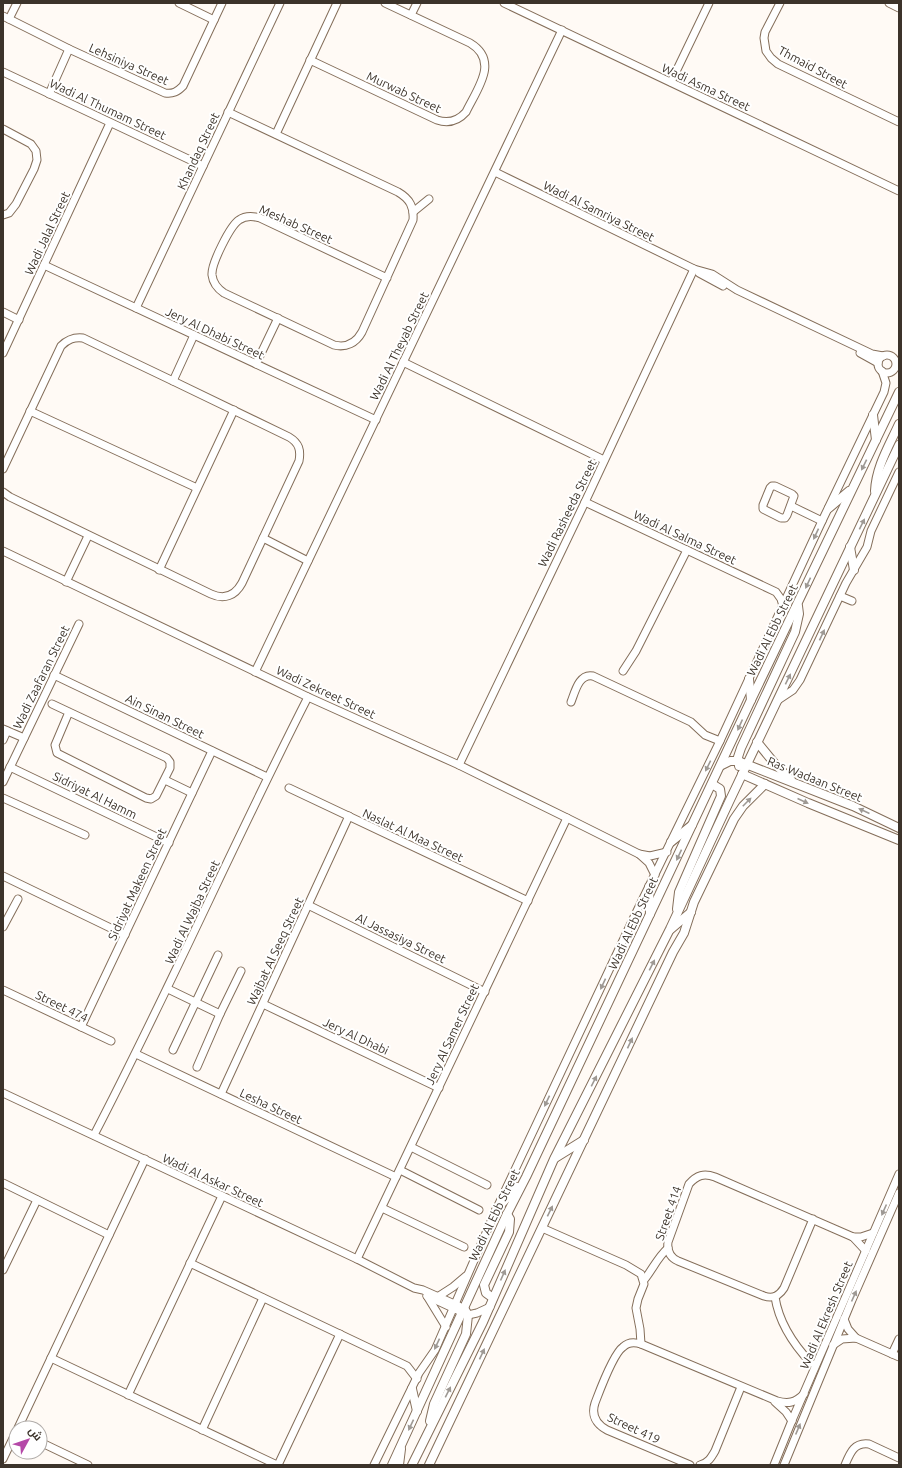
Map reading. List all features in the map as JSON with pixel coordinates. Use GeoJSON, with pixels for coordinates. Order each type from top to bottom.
{"type":"FeatureCollection","features":[{"type":"Feature","properties":{"kind":"street"},"geometry":{"type":"LineString","coordinates":[[6,18],[17,3]]}},
{"type":"Feature","properties":{"kind":"street"},"geometry":{"type":"LineString","coordinates":[[179,3],[214,20]]}},
{"type":"Feature","properties":{"kind":"street","name":"Lehsiniya Street"},"geometry":{"type":"LineString","coordinates":[[6,18],[165,93],[172,94],[183,86],[222,3]]}},
{"type":"Feature","properties":{"kind":"street","name":"Khandaq Street"},"geometry":{"type":"LineString","coordinates":[[136,308],[280,3]]}},
{"type":"Feature","properties":{"kind":"street"},"geometry":{"type":"LineString","coordinates":[[276,134],[337,3]]}},
{"type":"Feature","properties":{"kind":"street","name":"Murwab Street"},"geometry":{"type":"LineString","coordinates":[[310,60],[437,120],[450,122],[456,120],[466,112],[485,72],[484,58],[476,47],[470,43],[385,3]]}},
{"type":"Feature","properties":{"kind":"street"},"geometry":{"type":"LineString","coordinates":[[411,16],[417,3]]}},
{"type":"Feature","properties":{"kind":"street","name":"Wadi Asma Street"},"geometry":{"type":"LineString","coordinates":[[504,3],[899,190]]}},
{"type":"Feature","properties":{"kind":"street"},"geometry":{"type":"LineString","coordinates":[[671,82],[709,3]]}},
{"type":"Feature","properties":{"kind":"street","name":"Thmaid Street"},"geometry":{"type":"LineString","coordinates":[[780,3],[765,32],[764,38],[766,51],[771,58],[778,64],[899,122]]}},
{"type":"Feature","properties":{"kind":"street"},"geometry":{"type":"LineString","coordinates":[[890,3],[899,8]]}},
{"type":"Feature","properties":{"kind":"street","name":"Wadi Al Theyab Street"},"geometry":{"type":"LineString","coordinates":[[255,672],[562,30]]}},
{"type":"Feature","properties":{"kind":"street"},"geometry":{"type":"LineString","coordinates":[[49,94],[69,49]]}},
{"type":"Feature","properties":{"kind":"street","name":"Wadi Al Thumam Street"},"geometry":{"type":"LineString","coordinates":[[3,72],[203,166]]}},
{"type":"Feature","properties":{"kind":"street"},"geometry":{"type":"LineString","coordinates":[[228,112],[398,192],[408,200],[413,212],[428,199]]}},
{"type":"Feature","properties":{"kind":"street","name":"Wadi Jalal Street"},"geometry":{"type":"LineString","coordinates":[[3,353],[110,123]]}},
{"type":"Feature","properties":{"kind":"street"},"geometry":{"type":"LineString","coordinates":[[3,129],[31,144],[36,151],[37,160],[16,204],[10,213],[3,215]]}},
{"type":"Feature","properties":{"kind":"street","name":"Wadi Al Samriya Street"},"geometry":{"type":"LineString","coordinates":[[495,172],[694,269],[712,274],[737,290],[872,354],[883,356]]}},
{"type":"Feature","properties":{"kind":"street","name":"Meshab Street"},"geometry":{"type":"LineString","coordinates":[[387,278],[254,216],[238,220],[231,229],[214,265],[213,279],[217,287],[224,293],[334,345],[345,346],[359,337],[387,278],[413,220],[413,212]]}},
{"type":"Feature","properties":{"kind":"street","name":"Jery Al Dhabi Street"},"geometry":{"type":"LineString","coordinates":[[44,265],[376,420]]}},
{"type":"Feature","properties":{"kind":"street","name":"Wadi Al Samriya Street"},"geometry":{"type":"LineString","coordinates":[[694,269],[701,275],[740,296],[867,356],[878,363]]}},
{"type":"Feature","properties":{"kind":"street","name":"Wadi Rasheeda Street"},"geometry":{"type":"LineString","coordinates":[[459,766],[694,269]]}},
{"type":"Feature","properties":{"kind":"street"},"geometry":{"type":"LineString","coordinates":[[3,312],[19,320]]}},
{"type":"Feature","properties":{"kind":"street"},"geometry":{"type":"LineString","coordinates":[[256,364],[278,318]]}},
{"type":"Feature","properties":{"kind":"street"},"geometry":{"type":"LineString","coordinates":[[173,381],[194,335]]}},
{"type":"Feature","properties":{"kind":"street"},"geometry":{"type":"LineString","coordinates":[[3,469],[61,346],[71,338],[83,338],[289,437],[295,441],[299,447],[300,454],[299,461],[239,588],[229,596],[216,596],[159,570],[88,536],[10,497],[3,492]]}},
{"type":"Feature","properties":{"kind":"street"},"geometry":{"type":"LineString","coordinates":[[374,1465],[423,1366],[433,1353],[446,1327],[496,1210],[635,915],[720,741],[885,388],[885,379],[880,369],[878,360],[883,356],[892,356],[899,352]]}},
{"type":"Feature","properties":{"kind":"street"},"geometry":{"type":"LineString","coordinates":[[882,371],[891,372],[895,367],[895,361],[892,356]]}},
{"type":"Feature","properties":{"kind":"street"},"geometry":{"type":"LineString","coordinates":[[403,362],[604,460]]}},
{"type":"Feature","properties":{"kind":"street","name":"Wadi Al Ebb Street"},"geometry":{"type":"LineString","coordinates":[[392,1465],[464,1312],[507,1214],[526,1177],[722,765],[751,700],[899,392]]}},
{"type":"Feature","properties":{"kind":"street"},"geometry":{"type":"LineString","coordinates":[[159,570],[234,410]]}},
{"type":"Feature","properties":{"kind":"street"},"geometry":{"type":"LineString","coordinates":[[30,411],[197,488]]}},
{"type":"Feature","properties":{"kind":"street"},"geometry":{"type":"LineString","coordinates":[[872,415],[876,441]]}},
{"type":"Feature","properties":{"kind":"street"},"geometry":{"type":"LineString","coordinates":[[875,496],[875,484],[878,471],[899,424]]}},
{"type":"Feature","properties":{"kind":"street"},"geometry":{"type":"LineString","coordinates":[[412,1465],[490,1306],[554,1159],[670,929],[728,802],[899,445]]}},
{"type":"Feature","properties":{"kind":"street"},"geometry":{"type":"LineString","coordinates":[[778,700],[793,690],[798,684],[840,596],[867,547],[871,531],[899,472]]}},
{"type":"Feature","properties":{"kind":"street"},"geometry":{"type":"LineString","coordinates":[[774,486],[794,495],[795,498],[791,506],[786,517],[783,518],[764,510],[762,506],[770,488],[774,486]]}},
{"type":"Feature","properties":{"kind":"street"},"geometry":{"type":"LineString","coordinates":[[829,508],[852,488]]}},
{"type":"Feature","properties":{"kind":"street","name":"Wadi Al Salma Street"},"geometry":{"type":"LineString","coordinates":[[585,502],[776,592]]}},
{"type":"Feature","properties":{"kind":"street"},"geometry":{"type":"LineString","coordinates":[[791,506],[822,521]]}},
{"type":"Feature","properties":{"kind":"street"},"geometry":{"type":"LineString","coordinates":[[66,582],[88,536]]}},
{"type":"Feature","properties":{"kind":"street"},"geometry":{"type":"LineString","coordinates":[[262,538],[308,561]]}},
{"type":"Feature","properties":{"kind":"street"},"geometry":{"type":"LineString","coordinates":[[850,548],[854,570]]}},
{"type":"Feature","properties":{"kind":"street"},"geometry":{"type":"LineString","coordinates":[[623,671],[636,651],[687,550]]}},
{"type":"Feature","properties":{"kind":"street","name":"Wadi Zekreet Street"},"geometry":{"type":"LineString","coordinates":[[3,551],[255,672],[459,766],[567,818],[639,854],[649,863],[655,875]]}},
{"type":"Feature","properties":{"kind":"street"},"geometry":{"type":"LineString","coordinates":[[783,606],[776,592],[783,592],[791,588]]}},
{"type":"Feature","properties":{"kind":"street"},"geometry":{"type":"LineString","coordinates":[[840,596],[852,601]]}},
{"type":"Feature","properties":{"kind":"street"},"geometry":{"type":"LineString","coordinates":[[742,774],[738,761],[741,748],[795,632],[798,604]]}},
{"type":"Feature","properties":{"kind":"street","name":"Wadi Zaafaran Street"},"geometry":{"type":"LineString","coordinates":[[3,782],[79,624]]}},
{"type":"Feature","properties":{"kind":"street","name":"Ain Sinan Street"},"geometry":{"type":"LineString","coordinates":[[54,675],[267,777]]}},
{"type":"Feature","properties":{"kind":"street"},"geometry":{"type":"LineString","coordinates":[[571,702],[583,678],[588,675],[593,676],[691,722],[705,734],[720,741]]}},
{"type":"Feature","properties":{"kind":"street"},"geometry":{"type":"LineString","coordinates":[[749,679],[751,700]]}},
{"type":"Feature","properties":{"kind":"street","name":"Wadi Al Wajba Street"},"geometry":{"type":"LineString","coordinates":[[94,1135],[168,989],[267,777],[308,697]]}},
{"type":"Feature","properties":{"kind":"street"},"geometry":{"type":"LineString","coordinates":[[52,704],[167,758],[171,765],[156,796],[149,799],[59,755],[55,751],[55,745],[69,712]]}},
{"type":"Feature","properties":{"kind":"street"},"geometry":{"type":"LineString","coordinates":[[3,740],[5,730],[24,738]]}},
{"type":"Feature","properties":{"kind":"street"},"geometry":{"type":"LineString","coordinates":[[757,742],[775,764],[795,784]]}},
{"type":"Feature","properties":{"kind":"street","name":"Sidriyat Makeen Street"},"geometry":{"type":"LineString","coordinates":[[82,1028],[212,751]]}},
{"type":"Feature","properties":{"kind":"street"},"geometry":{"type":"LineString","coordinates":[[722,765],[730,761],[738,761]]}},
{"type":"Feature","properties":{"kind":"street","name":"Ras Wadaan Street"},"geometry":{"type":"LineString","coordinates":[[738,761],[858,808],[899,828]]}},
{"type":"Feature","properties":{"kind":"street","name":"Sidriyat Al Hamm"},"geometry":{"type":"LineString","coordinates":[[10,767],[169,843]]}},
{"type":"Feature","properties":{"kind":"street","name":"Ras Wadaan Street"},"geometry":{"type":"LineString","coordinates":[[742,774],[899,840]]}},
{"type":"Feature","properties":{"kind":"street"},"geometry":{"type":"LineString","coordinates":[[165,780],[192,793]]}},
{"type":"Feature","properties":{"kind":"street"},"geometry":{"type":"LineString","coordinates":[[677,912],[679,892],[721,796],[720,789],[712,784]]}},
{"type":"Feature","properties":{"kind":"street"},"geometry":{"type":"LineString","coordinates":[[429,1465],[673,952],[684,933],[694,902],[730,826],[743,806],[765,784]]}},
{"type":"Feature","properties":{"kind":"street","name":"Naslat Al Maa Street"},"geometry":{"type":"LineString","coordinates":[[289,788],[528,901]]}},
{"type":"Feature","properties":{"kind":"street"},"geometry":{"type":"LineString","coordinates":[[3,798],[85,835]]}},
{"type":"Feature","properties":{"kind":"street"},"geometry":{"type":"LineString","coordinates":[[728,802],[730,826]]}},
{"type":"Feature","properties":{"kind":"street","name":"Wajbat Al Seeq Street"},"geometry":{"type":"LineString","coordinates":[[221,1094],[349,816]]}},
{"type":"Feature","properties":{"kind":"street","name":"Jery Al Samer Street"},"geometry":{"type":"LineString","coordinates":[[357,1259],[567,818]]}},
{"type":"Feature","properties":{"kind":"street"},"geometry":{"type":"LineString","coordinates":[[671,842],[694,823]]}},
{"type":"Feature","properties":{"kind":"street","name":"Wadi Zekreet Street"},"geometry":{"type":"LineString","coordinates":[[639,854],[650,856],[667,852]]}},
{"type":"Feature","properties":{"kind":"street"},"geometry":{"type":"LineString","coordinates":[[3,876],[125,935]]}},
{"type":"Feature","properties":{"kind":"street"},"geometry":{"type":"LineString","coordinates":[[650,887],[650,916]]}},
{"type":"Feature","properties":{"kind":"street"},"geometry":{"type":"LineString","coordinates":[[3,926],[18,899]]}},
{"type":"Feature","properties":{"kind":"street","name":"Al Jassasiya Street"},"geometry":{"type":"LineString","coordinates":[[308,905],[485,992]]}},
{"type":"Feature","properties":{"kind":"street"},"geometry":{"type":"LineString","coordinates":[[670,929],[691,912]]}},
{"type":"Feature","properties":{"kind":"street"},"geometry":{"type":"LineString","coordinates":[[173,1050],[218,955]]}},
{"type":"Feature","properties":{"kind":"street"},"geometry":{"type":"LineString","coordinates":[[197,1067],[241,970]]}},
{"type":"Feature","properties":{"kind":"street"},"geometry":{"type":"LineString","coordinates":[[168,989],[220,1014]]}},
{"type":"Feature","properties":{"kind":"street","name":"Street 474"},"geometry":{"type":"LineString","coordinates":[[3,990],[111,1041]]}},
{"type":"Feature","properties":{"kind":"street","name":"Jery Al Dhabi"},"geometry":{"type":"LineString","coordinates":[[263,1004],[439,1088]]}},
{"type":"Feature","properties":{"kind":"street","name":"Lesha Street"},"geometry":{"type":"LineString","coordinates":[[136,1054],[221,1094],[479,1210]]}},
{"type":"Feature","properties":{"kind":"street","name":"Wadi Al Askar Street"},"geometry":{"type":"LineString","coordinates":[[3,1092],[357,1259],[414,1288],[439,1296],[464,1312]]}},
{"type":"Feature","properties":{"kind":"street"},"geometry":{"type":"LineString","coordinates":[[554,1159],[584,1140]]}},
{"type":"Feature","properties":{"kind":"street"},"geometry":{"type":"LineString","coordinates":[[411,1147],[487,1185]]}},
{"type":"Feature","properties":{"kind":"street"},"geometry":{"type":"LineString","coordinates":[[22,1420],[145,1160]]}},
{"type":"Feature","properties":{"kind":"street","name":"Street 414"},"geometry":{"type":"LineString","coordinates":[[774,1297],[764,1296],[678,1261],[672,1257],[668,1248],[668,1242],[690,1184],[698,1176],[704,1174],[715,1177],[813,1219],[853,1237],[866,1251]]}},
{"type":"Feature","properties":{"kind":"street","name":"Wadi Al Ekresh Street"},"geometry":{"type":"LineString","coordinates":[[774,1465],[899,1174]]}},
{"type":"Feature","properties":{"kind":"street"},"geometry":{"type":"LineString","coordinates":[[496,1210],[526,1177]]}},
{"type":"Feature","properties":{"kind":"street"},"geometry":{"type":"LineString","coordinates":[[3,1184],[110,1235]]}},
{"type":"Feature","properties":{"kind":"street","name":"Wadi Al Ekresh Street"},"geometry":{"type":"LineString","coordinates":[[784,1465],[833,1345],[899,1193]]}},
{"type":"Feature","properties":{"kind":"street"},"geometry":{"type":"LineString","coordinates":[[128,1395],[222,1196]]}},
{"type":"Feature","properties":{"kind":"street"},"geometry":{"type":"LineString","coordinates":[[3,1270],[36,1200]]}},
{"type":"Feature","properties":{"kind":"street"},"geometry":{"type":"LineString","coordinates":[[382,1208],[464,1247]]}},
{"type":"Feature","properties":{"kind":"street"},"geometry":{"type":"LineString","coordinates":[[493,1298],[486,1293],[484,1285],[509,1232],[510,1219],[507,1214]]}},
{"type":"Feature","properties":{"kind":"street"},"geometry":{"type":"LineString","coordinates":[[811,1363],[802,1354],[787,1333],[779,1317],[774,1297],[784,1288],[813,1219]]}},
{"type":"Feature","properties":{"kind":"street"},"geometry":{"type":"LineString","coordinates":[[542,1228],[639,1272],[644,1280],[644,1287],[638,1299],[636,1308],[641,1344],[772,1399],[789,1403],[800,1398],[804,1394]]}},
{"type":"Feature","properties":{"kind":"street"},"geometry":{"type":"LineString","coordinates":[[853,1237],[861,1237],[873,1233]]}},
{"type":"Feature","properties":{"kind":"street"},"geometry":{"type":"LineString","coordinates":[[644,1280],[657,1258],[668,1248]]}},
{"type":"Feature","properties":{"kind":"street"},"geometry":{"type":"LineString","coordinates":[[190,1263],[407,1366],[423,1366]]}},
{"type":"Feature","properties":{"kind":"street"},"geometry":{"type":"LineString","coordinates":[[439,1296],[453,1287],[470,1271]]}},
{"type":"Feature","properties":{"kind":"street","name":"Wadi Al Askar Street"},"geometry":{"type":"LineString","coordinates":[[414,1288],[418,1292],[454,1306]]}},
{"type":"Feature","properties":{"kind":"street"},"geometry":{"type":"LineString","coordinates":[[427,1296],[446,1327]]}},
{"type":"Feature","properties":{"kind":"street"},"geometry":{"type":"LineString","coordinates":[[202,1430],[263,1298]]}},
{"type":"Feature","properties":{"kind":"street"},"geometry":{"type":"LineString","coordinates":[[430,1428],[434,1404],[466,1334],[464,1312],[477,1313],[490,1306]]}},
{"type":"Feature","properties":{"kind":"street"},"geometry":{"type":"LineString","coordinates":[[844,1319],[848,1329],[856,1338],[899,1357]]}},
{"type":"Feature","properties":{"kind":"street"},"geometry":{"type":"LineString","coordinates":[[51,1358],[278,1465],[340,1334]]}},
{"type":"Feature","properties":{"kind":"street"},"geometry":{"type":"LineString","coordinates":[[833,1345],[842,1339],[856,1338]]}},
{"type":"Feature","properties":{"kind":"street"},"geometry":{"type":"LineString","coordinates":[[892,1354],[899,1339]]}},
{"type":"Feature","properties":{"kind":"street","name":"Street 419"},"geometry":{"type":"LineString","coordinates":[[641,1344],[635,1342],[629,1343],[619,1351],[595,1403],[595,1419],[602,1428],[690,1465]]}},
{"type":"Feature","properties":{"kind":"street"},"geometry":{"type":"LineString","coordinates":[[407,1366],[417,1379]]}},
{"type":"Feature","properties":{"kind":"street"},"geometry":{"type":"LineString","coordinates":[[700,1465],[704,1464],[710,1459],[715,1451],[741,1387]]}},
{"type":"Feature","properties":{"kind":"street"},"geometry":{"type":"LineString","coordinates":[[412,1389],[417,1412]]}},
{"type":"Feature","properties":{"kind":"street"},"geometry":{"type":"LineString","coordinates":[[772,1399],[782,1408],[792,1421]]}},
{"type":"Feature","properties":{"kind":"street"},"geometry":{"type":"LineString","coordinates":[[399,1465],[402,1444]]}},
{"type":"Feature","properties":{"kind":"street"},"geometry":{"type":"LineString","coordinates":[[845,1465],[850,1453],[859,1444],[869,1444],[899,1458]]}},
{"type":"Feature","properties":{"kind":"street"},"geometry":{"type":"LineString","coordinates":[[48,1446],[88,1465]]}},
{"type":"Feature","properties":{"kind":"street"},"geometry":{"type":"LineString","coordinates":[[3,1459],[8,1449]]}}]}
